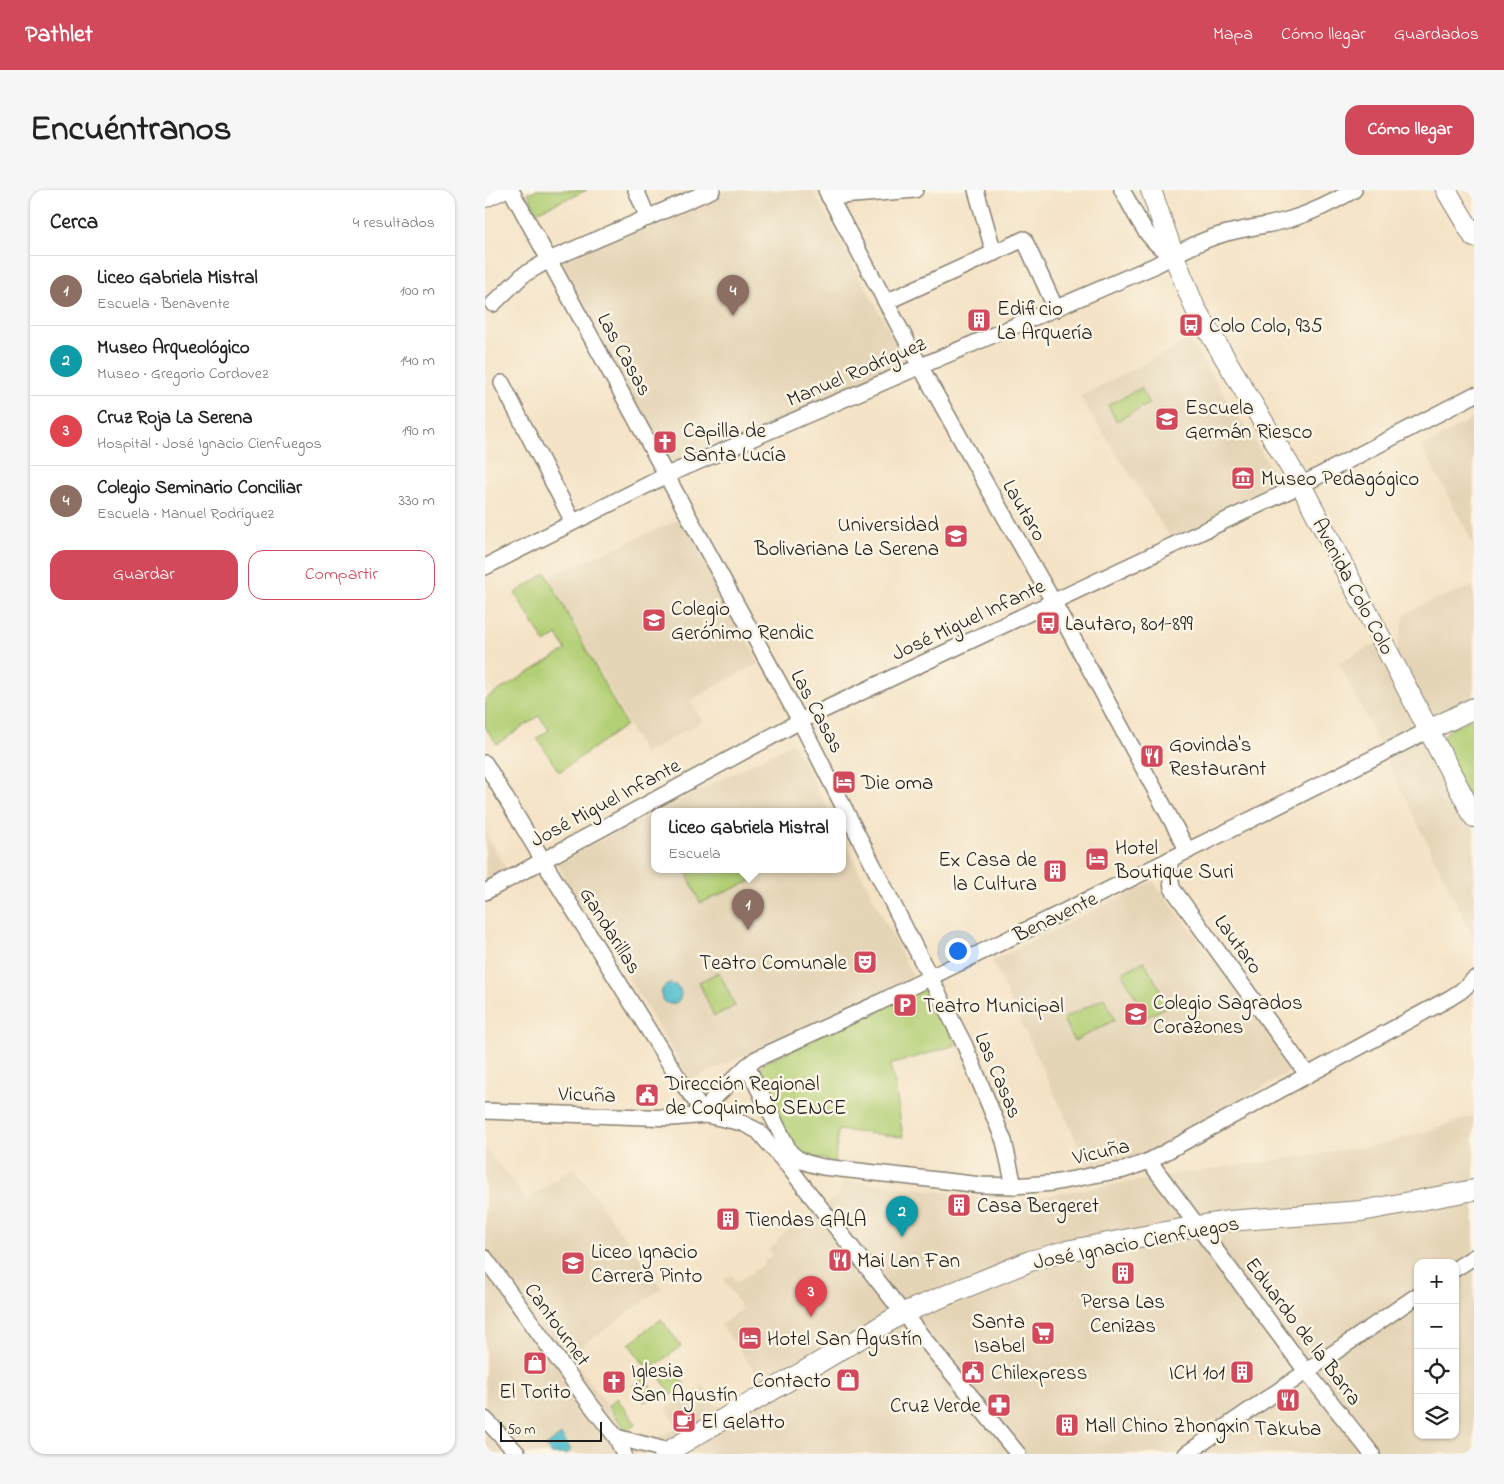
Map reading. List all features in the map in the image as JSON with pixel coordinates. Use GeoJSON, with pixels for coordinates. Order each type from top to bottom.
{"type":"FeatureCollection","features":[{"type":"Feature","properties":{"kind":"main road"},"geometry":{"type":"LineString","coordinates":[[485,197],[501,190]]}},
{"type":"Feature","properties":{"kind":"main road","name":"Avenida Colo Colo"},"geometry":{"type":"LineString","coordinates":[[1151,190],[1174,256],[1195,308],[1301,485],[1474,818]]}},
{"type":"Feature","properties":{"kind":"main road"},"geometry":{"type":"LineString","coordinates":[[1446,190],[1474,237]]}},
{"type":"Feature","properties":{"kind":"main road","name":"Benavente"},"geometry":{"type":"LineString","coordinates":[[1429,730],[1474,708]]}},
{"type":"Feature","properties":{"kind":"main road","name":"José Ignacio Cienfuegos"},"geometry":{"type":"LineString","coordinates":[[668,1453],[903,1313],[1045,1256],[1228,1221],[1362,1210],[1474,1190]]}},
{"type":"Feature","properties":{"kind":"street","name":"Las Casas"},"geometry":{"type":"LineString","coordinates":[[511,190],[667,475],[800,722],[844,808]]}},
{"type":"Feature","properties":{"kind":"street"},"geometry":{"type":"LineString","coordinates":[[636,190],[648,218]]}},
{"type":"Feature","properties":{"kind":"street"},"geometry":{"type":"LineString","coordinates":[[493,304],[523,275],[549,260],[711,190]]}},
{"type":"Feature","properties":{"kind":"street"},"geometry":{"type":"LineString","coordinates":[[828,193],[915,190]]}},
{"type":"Feature","properties":{"kind":"street"},"geometry":{"type":"LineString","coordinates":[[976,190],[994,253]]}},
{"type":"Feature","properties":{"kind":"street"},"geometry":{"type":"LineString","coordinates":[[1122,190],[1150,237],[1164,252],[1174,256]]}},
{"type":"Feature","properties":{"kind":"street","name":"Manuel Rodríguez"},"geometry":{"type":"LineString","coordinates":[[485,567],[667,475],[1154,266],[1192,246],[1220,235],[1278,222],[1315,211],[1354,190]]}},
{"type":"Feature","properties":{"kind":"street","name":"Lautaro"},"geometry":{"type":"LineString","coordinates":[[828,193],[920,366],[1053,601],[1187,851]]}},
{"type":"Feature","properties":{"kind":"street"},"geometry":{"type":"LineString","coordinates":[[886,302],[1024,239],[1056,308]]}},
{"type":"Feature","properties":{"kind":"street"},"geometry":{"type":"LineString","coordinates":[[502,383],[573,522]]}},
{"type":"Feature","properties":{"kind":"street","name":"José Miguel Infante"},"geometry":{"type":"LineString","coordinates":[[485,892],[800,722],[1301,485],[1474,395]]}},
{"type":"Feature","properties":{"kind":"street","name":"Benavente"},"geometry":{"type":"LineString","coordinates":[[706,1115],[713,1099],[747,1066],[770,1052],[872,1006],[1429,730]]}},
{"type":"Feature","properties":{"kind":"street","name":"Gandarillas"},"geometry":{"type":"LineString","coordinates":[[485,763],[679,1080],[706,1115]]}},
{"type":"Feature","properties":{"kind":"street","name":"Las Casas"},"geometry":{"type":"LineString","coordinates":[[846,812],[965,1046],[1005,1142],[1014,1186]]}},
{"type":"Feature","properties":{"kind":"street","name":"Lautaro"},"geometry":{"type":"LineString","coordinates":[[1170,859],[1172,888],[1307,1074]]}},
{"type":"Feature","properties":{"kind":"street","name":"Vicuña"},"geometry":{"type":"LineString","coordinates":[[747,1066],[791,1152],[797,1159],[823,1167],[981,1185],[1014,1186],[1053,1183],[1110,1172],[1149,1161],[1450,998],[1474,979]]}},
{"type":"Feature","properties":{"kind":"street","name":"Vicuña"},"geometry":{"type":"LineString","coordinates":[[485,1111],[672,1118],[706,1115],[742,1123],[758,1131],[1018,1454]]}},
{"type":"Feature","properties":{"kind":"street","name":"Eduardo de la Barra"},"geometry":{"type":"LineString","coordinates":[[1149,1161],[1306,1371],[1372,1454]]}},
{"type":"Feature","properties":{"kind":"street"},"geometry":{"type":"LineString","coordinates":[[807,1190],[805,1181],[811,1172],[823,1167]]}},
{"type":"Feature","properties":{"kind":"street"},"geometry":{"type":"LineString","coordinates":[[1459,1266],[1474,1256]]}},
{"type":"Feature","properties":{"kind":"street","name":"Cantournet"},"geometry":{"type":"LineString","coordinates":[[485,1258],[587,1400],[616,1437],[624,1454]]}},
{"type":"Feature","properties":{"kind":"street"},"geometry":{"type":"LineString","coordinates":[[1186,1454],[1414,1298]]}},
{"type":"Feature","properties":{"kind":"street"},"geometry":{"type":"LineString","coordinates":[[485,1419],[518,1454]]}},
{"type":"Feature","properties":{"kind":"street"},"geometry":{"type":"LineString","coordinates":[[616,1437],[668,1453]]}},
{"type":"Feature","properties":{"kind":"shaded area"},"geometry":{"type":"Polygon","coordinates":[[[727,190],[812,190],[910,368],[674,462],[667,460],[556,264],[727,190]]]}},
{"type":"Feature","properties":{"kind":"shaded area","name":"Escuela Germán Riesco"},"geometry":{"type":"Polygon","coordinates":[[[1189,340],[1278,479],[1273,495],[1172,540],[1080,397],[1189,340]]]}},
{"type":"Feature","properties":{"kind":"shaded area"},"geometry":{"type":"Polygon","coordinates":[[[1474,418],[1474,545],[1422,447],[1474,418]]]}},
{"type":"Feature","properties":{"kind":"shaded area","name":"Colegio Gerónimo Rendic"},"geometry":{"type":"Polygon","coordinates":[[[683,518],[759,663],[690,700],[702,721],[644,754],[549,577],[683,518]]]}},
{"type":"Feature","properties":{"kind":"shaded area"},"geometry":{"type":"Polygon","coordinates":[[[1474,586],[1474,701],[1429,723],[1396,652],[1405,615],[1425,603],[1474,586]]]}},
{"type":"Feature","properties":{"kind":"shaded area"},"geometry":{"type":"Polygon","coordinates":[[[1376,644],[1474,830],[1474,939],[1339,662],[1376,644]]]}},
{"type":"Feature","properties":{"kind":"shaded area"},"geometry":{"type":"Polygon","coordinates":[[[793,743],[827,808],[665,808],[793,743]]]}},
{"type":"Feature","properties":{"kind":"shaded area"},"geometry":{"type":"Polygon","coordinates":[[[651,815],[651,873],[846,873],[846,845],[914,978],[690,1080],[615,955],[617,951],[595,904],[582,909],[557,863],[651,815]]]}},
{"type":"Feature","properties":{"kind":"shaded area"},"geometry":{"type":"Polygon","coordinates":[[[485,832],[508,872],[485,885],[485,832]]]}},
{"type":"Feature","properties":{"kind":"shaded area","name":"Colegio Sagrados Corazones"},"geometry":{"type":"Polygon","coordinates":[[[1153,881],[1296,1068],[1137,1160],[1092,1174],[992,961],[1153,881]]]}},
{"type":"Feature","properties":{"kind":"shaded area"},"geometry":{"type":"Polygon","coordinates":[[[1474,1116],[1474,1454],[485,1454],[485,1147],[527,1200],[573,1167],[662,1288],[570,1355],[625,1429],[658,1438],[679,1427],[666,1408],[704,1386],[716,1406],[722,1409],[763,1382],[721,1325],[742,1309],[724,1280],[731,1275],[737,1282],[765,1264],[763,1262],[772,1255],[768,1249],[779,1242],[777,1239],[838,1195],[844,1181],[939,1191],[1008,1202],[1147,1179],[1385,1144],[1474,1116]]]}},
{"type":"Feature","properties":{"kind":"green space"},"geometry":{"type":"Polygon","coordinates":[[[536,190],[587,190],[536,212],[528,193],[536,190]]]}},
{"type":"Feature","properties":{"kind":"green space"},"geometry":{"type":"Polygon","coordinates":[[[1141,388],[1149,404],[1116,421],[1108,405],[1141,388]]]}},
{"type":"Feature","properties":{"kind":"green space"},"geometry":{"type":"Polygon","coordinates":[[[546,573],[626,725],[559,772],[537,738],[549,730],[539,716],[497,744],[485,727],[485,699],[566,650],[557,635],[545,643],[515,593],[546,573]]]}},
{"type":"Feature","properties":{"kind":"green space"},"geometry":{"type":"Polygon","coordinates":[[[1474,718],[1474,809],[1440,741],[1449,730],[1474,718]]]}},
{"type":"Feature","properties":{"kind":"green space"},"geometry":{"type":"Polygon","coordinates":[[[687,873],[748,873],[751,881],[700,903],[687,873]]]}},
{"type":"Feature","properties":{"kind":"green space"},"geometry":{"type":"Polygon","coordinates":[[[1144,961],[1169,1005],[1147,1017],[1122,973],[1144,961]]]}},
{"type":"Feature","properties":{"kind":"green space"},"geometry":{"type":"Polygon","coordinates":[[[719,972],[735,1006],[714,1016],[699,982],[719,972]]]}},
{"type":"Feature","properties":{"kind":"green space"},"geometry":{"type":"Polygon","coordinates":[[[927,984],[956,1045],[890,1065],[903,1137],[838,1130],[835,1162],[798,1154],[758,1078],[758,1070],[764,1063],[927,984]]]}},
{"type":"Feature","properties":{"kind":"green space"},"geometry":{"type":"Polygon","coordinates":[[[1104,998],[1115,1020],[1074,1041],[1063,1019],[1104,998]]]}},
{"type":"Feature","properties":{"kind":"green space"},"geometry":{"type":"Polygon","coordinates":[[[661,1319],[681,1346],[649,1371],[629,1344],[661,1319]]]}},
{"type":"Feature","properties":{"kind":"green space"},"geometry":{"type":"Polygon","coordinates":[[[671,1366],[685,1385],[672,1395],[658,1375],[671,1366]]]}},
{"type":"Feature","properties":{"kind":"green space"},"geometry":{"type":"Polygon","coordinates":[[[644,1378],[655,1393],[644,1402],[633,1386],[644,1378]]]}},
{"type":"Feature","properties":{"kind":"green space"},"geometry":{"type":"Polygon","coordinates":[[[617,1398],[636,1424],[629,1429],[625,1429],[608,1406],[617,1398]]]}},
{"type":"Feature","properties":{"kind":"water"},"geometry":{"type":"Polygon","coordinates":[[[671,984],[678,987],[681,994],[678,1001],[671,1004],[664,1001],[661,994],[664,987],[671,984]]]}},
{"type":"Feature","properties":{"kind":"water"},"geometry":{"type":"Polygon","coordinates":[[[561,1435],[571,1450],[566,1454],[552,1454],[546,1446],[561,1435]]]}},
{"type":"Feature","properties":{"kind":"place","name":"Colegio Seminario Conciliar"},"geometry":{"type":"Point","coordinates":[733,316]}},
{"type":"Feature","properties":{"kind":"place","name":"Edificio La Arquería"},"geometry":{"type":"Point","coordinates":[979,320]}},
{"type":"Feature","properties":{"kind":"place","name":"Colo Colo, 935"},"geometry":{"type":"Point","coordinates":[1191,325]}},
{"type":"Feature","properties":{"kind":"place","name":"Escuela Germán Riesco"},"geometry":{"type":"Point","coordinates":[1167,419]}},
{"type":"Feature","properties":{"kind":"place","name":"Capilla de Santa Lucía"},"geometry":{"type":"Point","coordinates":[665,442]}},
{"type":"Feature","properties":{"kind":"place","name":"Museo Pedagógico"},"geometry":{"type":"Point","coordinates":[1243,478]}},
{"type":"Feature","properties":{"kind":"place","name":"Universidad Bolivariana La Serena"},"geometry":{"type":"Point","coordinates":[956,536]}},
{"type":"Feature","properties":{"kind":"place","name":"Colegio Gerónimo Rendic"},"geometry":{"type":"Point","coordinates":[654,620]}},
{"type":"Feature","properties":{"kind":"place","name":"Lautaro, 801-899"},"geometry":{"type":"Point","coordinates":[1048,623]}},
{"type":"Feature","properties":{"kind":"place","name":"Govinda's Restaurant"},"geometry":{"type":"Point","coordinates":[1152,756]}},
{"type":"Feature","properties":{"kind":"place","name":"Die oma"},"geometry":{"type":"Point","coordinates":[844,782]}},
{"type":"Feature","properties":{"kind":"place","name":"Hotel Boutique Suri"},"geometry":{"type":"Point","coordinates":[1097,859]}},
{"type":"Feature","properties":{"kind":"place","name":"Ex Casa de la Cultura"},"geometry":{"type":"Point","coordinates":[1055,871]}},
{"type":"Feature","properties":{"kind":"place","name":"Liceo Gabriela Mistral"},"geometry":{"type":"Point","coordinates":[748,930]}},
{"type":"Feature","properties":{"kind":"place","name":"Teatro Comunale"},"geometry":{"type":"Point","coordinates":[865,962]}},
{"type":"Feature","properties":{"kind":"place","name":"Teatro Municipal"},"geometry":{"type":"Point","coordinates":[905,1005]}},
{"type":"Feature","properties":{"kind":"place","name":"Colegio Sagrados Corazones"},"geometry":{"type":"Point","coordinates":[1136,1014]}},
{"type":"Feature","properties":{"kind":"place","name":"Dirección Regional de Coquimbo SENCE"},"geometry":{"type":"Point","coordinates":[647,1095]}},
{"type":"Feature","properties":{"kind":"place","name":"Casa Bergeret"},"geometry":{"type":"Point","coordinates":[959,1205]}},
{"type":"Feature","properties":{"kind":"place","name":"Tiendas GALA"},"geometry":{"type":"Point","coordinates":[728,1219]}},
{"type":"Feature","properties":{"kind":"place","name":"Museo Arqueológico"},"geometry":{"type":"Point","coordinates":[902,1237]}},
{"type":"Feature","properties":{"kind":"place","name":"Mai Lan Fan"},"geometry":{"type":"Point","coordinates":[840,1260]}},
{"type":"Feature","properties":{"kind":"place","name":"Liceo Ignacio Carrera Pinto"},"geometry":{"type":"Point","coordinates":[573,1263]}},
{"type":"Feature","properties":{"kind":"place","name":"Persa Las Cenizas"},"geometry":{"type":"Point","coordinates":[1123,1273]}},
{"type":"Feature","properties":{"kind":"place","name":"Cruz Roja La Serena"},"geometry":{"type":"Point","coordinates":[811,1317]}},
{"type":"Feature","properties":{"kind":"place","name":"Santa Isabel"},"geometry":{"type":"Point","coordinates":[1043,1333]}},
{"type":"Feature","properties":{"kind":"place","name":"Hotel San Agustín"},"geometry":{"type":"Point","coordinates":[750,1338]}},
{"type":"Feature","properties":{"kind":"place","name":"El Torito"},"geometry":{"type":"Point","coordinates":[535,1363]}},
{"type":"Feature","properties":{"kind":"place","name":"Chilexpress"},"geometry":{"type":"Point","coordinates":[973,1372]}},
{"type":"Feature","properties":{"kind":"place","name":"ICH 101"},"geometry":{"type":"Point","coordinates":[1242,1372]}},
{"type":"Feature","properties":{"kind":"place","name":"Contacto"},"geometry":{"type":"Point","coordinates":[848,1380]}},
{"type":"Feature","properties":{"kind":"place","name":"Iglesia San Agustín"},"geometry":{"type":"Point","coordinates":[614,1382]}},
{"type":"Feature","properties":{"kind":"place","name":"Takuba"},"geometry":{"type":"Point","coordinates":[1288,1400]}},
{"type":"Feature","properties":{"kind":"place","name":"Cruz Verde"},"geometry":{"type":"Point","coordinates":[999,1405]}},
{"type":"Feature","properties":{"kind":"place","name":"El Gelatto"},"geometry":{"type":"Point","coordinates":[684,1421]}},
{"type":"Feature","properties":{"kind":"place","name":"Mall Chino Zhongxin"},"geometry":{"type":"Point","coordinates":[1067,1425]}}]}
